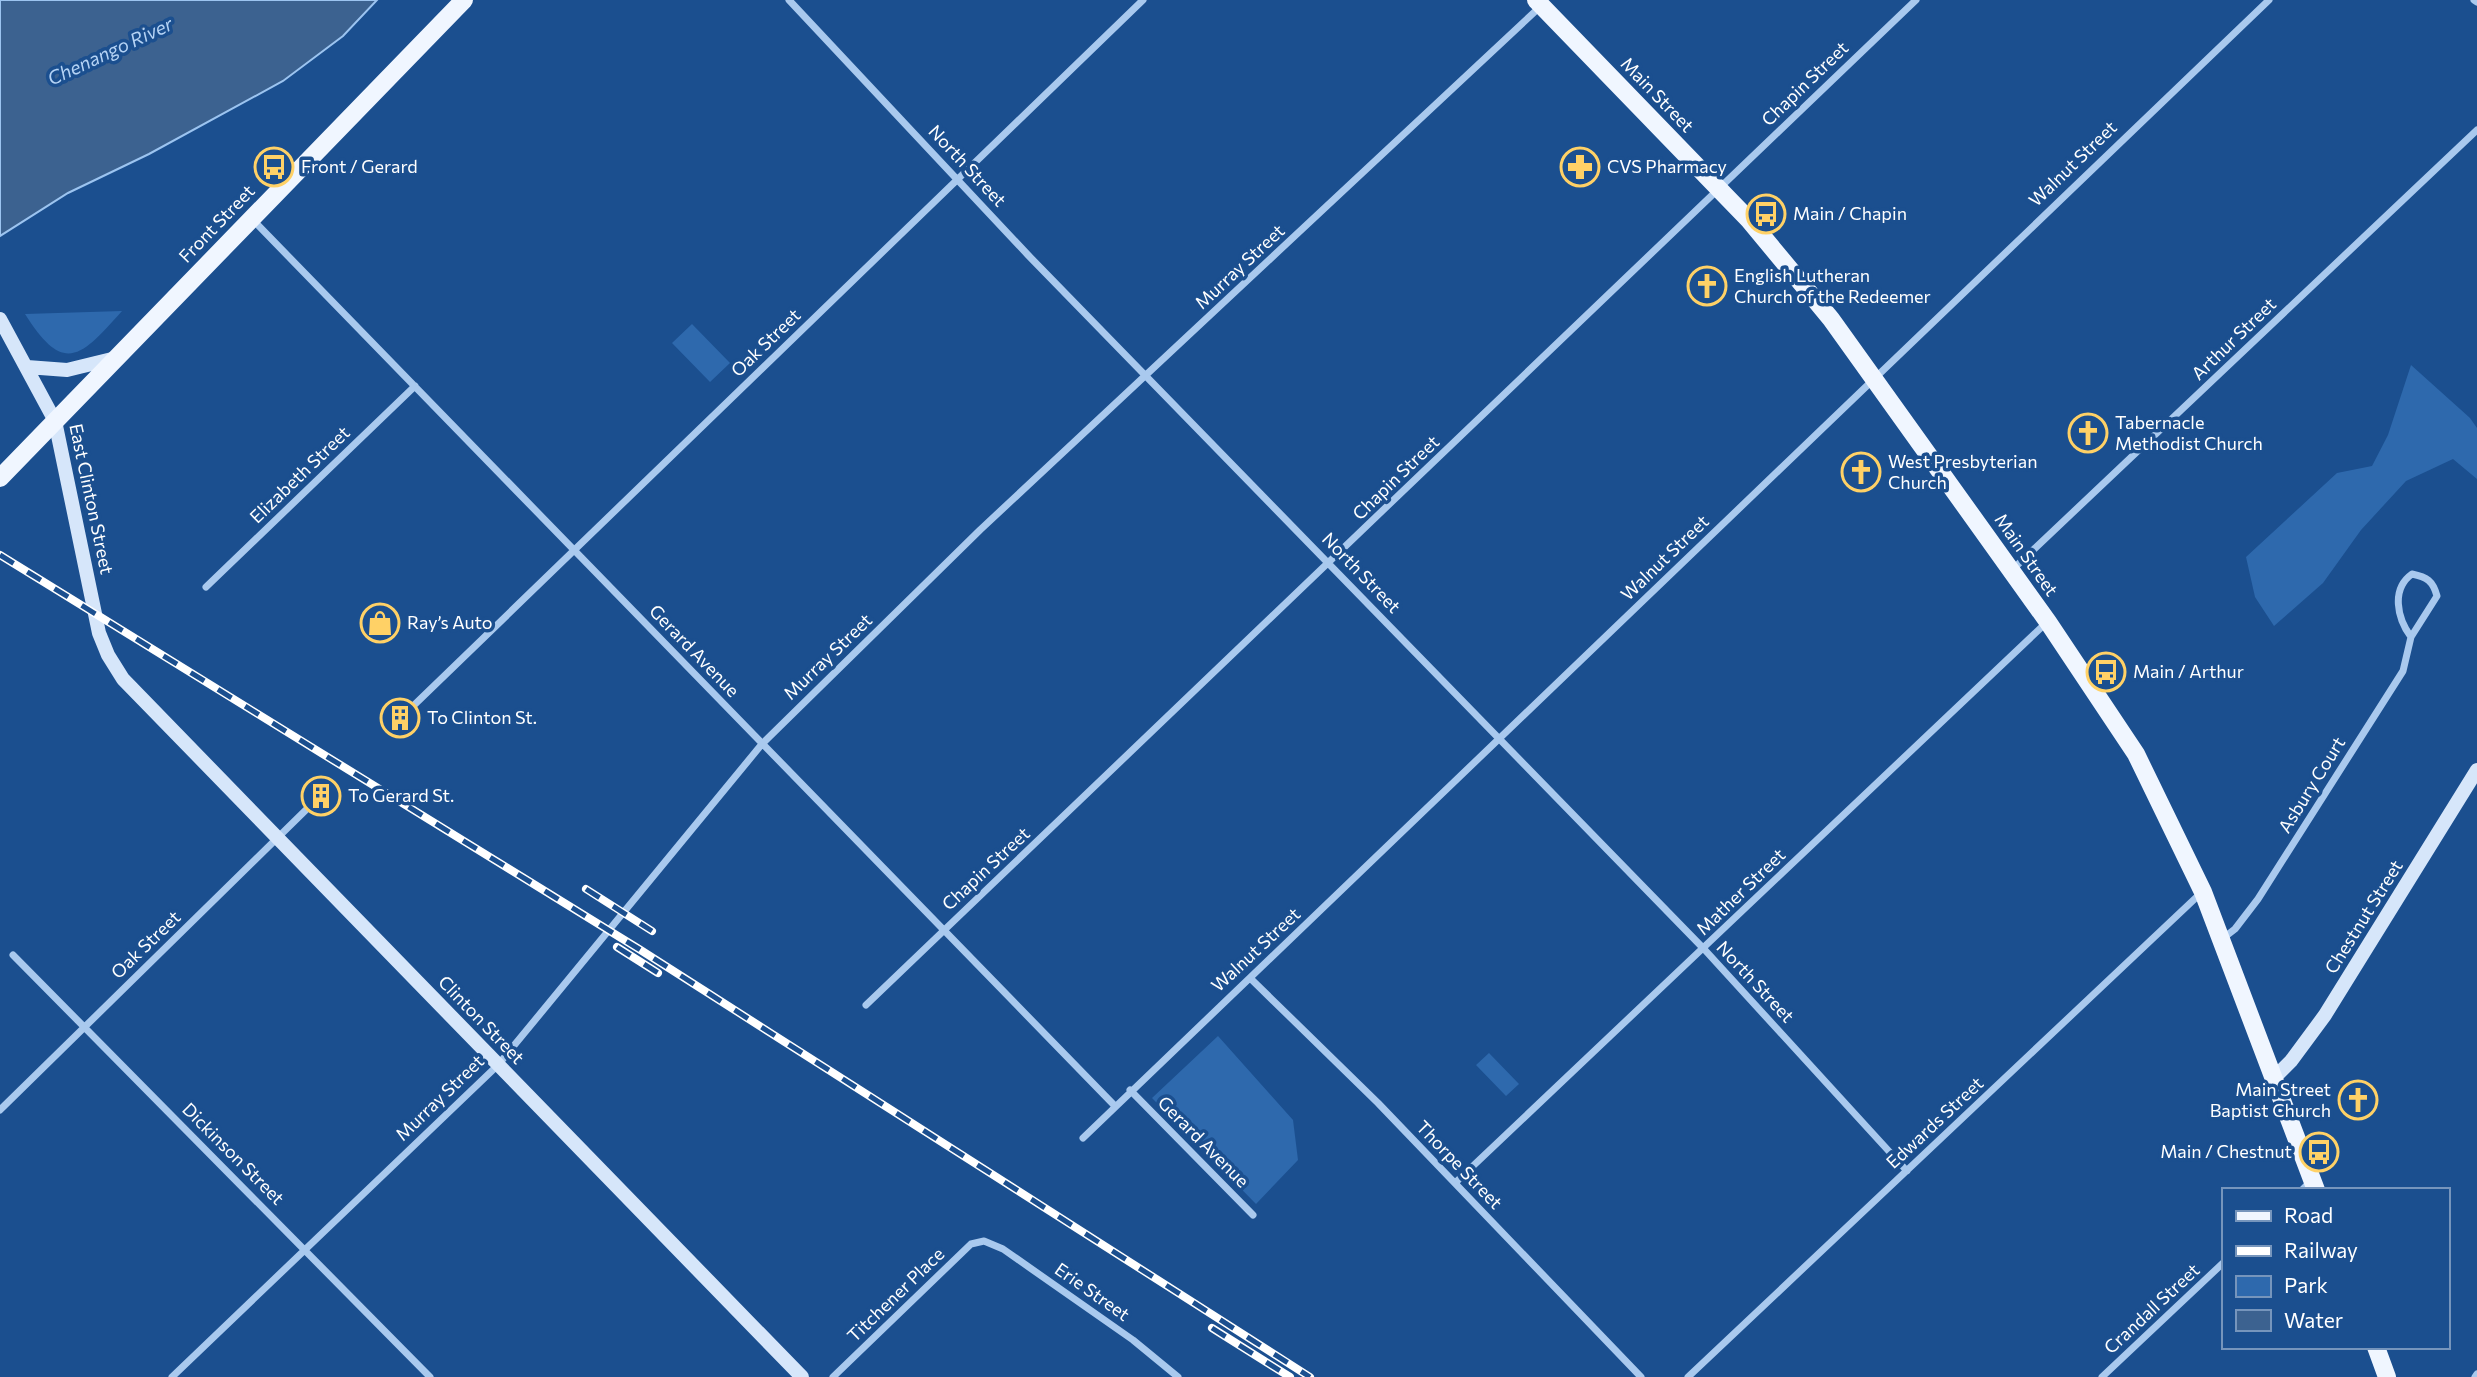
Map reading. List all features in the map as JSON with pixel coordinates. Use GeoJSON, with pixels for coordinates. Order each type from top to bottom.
{"type":"FeatureCollection","features":[{"type":"Feature","properties":{"kind":"main road","name":"Front Street"},"geometry":{"type":"LineString","coordinates":[[0,478],[464,0]]}},
{"type":"Feature","properties":{"kind":"main road","name":"Main Street"},"geometry":{"type":"LineString","coordinates":[[1542,2],[1718,188],[1831,318],[2048,622],[2136,754],[2203,892],[2222,939],[2274,1077],[2310,1186]]}},
{"type":"Feature","properties":{"kind":"main road"},"geometry":{"type":"LineString","coordinates":[[2377,1349],[2387,1377]]}},
{"type":"Feature","properties":{"kind":"street","name":"North Street"},"geometry":{"type":"LineString","coordinates":[[789,0],[959,178],[1028,255],[1148,374],[1499,741],[1704,949],[1907,1171]]}},
{"type":"Feature","properties":{"kind":"street","name":"Oak Street"},"geometry":{"type":"LineString","coordinates":[[410,709],[1143,0]]}},
{"type":"Feature","properties":{"kind":"street","name":"Chapin Street"},"geometry":{"type":"LineString","coordinates":[[866,1005],[1916,0]]}},
{"type":"Feature","properties":{"kind":"street","name":"Walnut Street"},"geometry":{"type":"LineString","coordinates":[[1083,1138],[1114,1105],[1499,741],[1874,377],[2269,0]]}},
{"type":"Feature","properties":{"kind":"street","name":"Murray Street"},"geometry":{"type":"LineString","coordinates":[[172,1377],[498,1065],[762,744],[979,530],[1542,2]]}},
{"type":"Feature","properties":{"kind":"street","name":"Arthur Street"},"geometry":{"type":"LineString","coordinates":[[2012,571],[2477,130]]}},
{"type":"Feature","properties":{"kind":"street","name":"Gerard Avenue"},"geometry":{"type":"LineString","coordinates":[[251,219],[1114,1105]]}},
{"type":"Feature","properties":{"kind":"street","name":"East Clinton Street"},"geometry":{"type":"LineString","coordinates":[[0,319],[55,421],[99,633],[108,655],[132,691]]}},
{"type":"Feature","properties":{"kind":"street"},"geometry":{"type":"LineString","coordinates":[[27,367],[67,370],[116,358]]}},
{"type":"Feature","properties":{"kind":"street","name":"Elizabeth Street"},"geometry":{"type":"LineString","coordinates":[[206,587],[415,386]]}},
{"type":"Feature","properties":{"kind":"street"},"geometry":{"type":"LineString","coordinates":[[2412,574],[2426,577],[2434,585],[2437,596],[2411,637],[2396,597],[2402,581],[2412,574]]}},
{"type":"Feature","properties":{"kind":"street","name":"Mather Street"},"geometry":{"type":"LineString","coordinates":[[1455,1183],[2048,622]]}},
{"type":"Feature","properties":{"kind":"street","name":"Asbury Court"},"geometry":{"type":"LineString","coordinates":[[2222,939],[2235,929],[2258,899],[2403,671],[2411,637]]}},
{"type":"Feature","properties":{"kind":"street","name":"Clinton Street"},"geometry":{"type":"LineString","coordinates":[[132,691],[802,1377]]}},
{"type":"Feature","properties":{"kind":"street","name":"Chestnut Street"},"geometry":{"type":"LineString","coordinates":[[2274,1077],[2291,1061],[2325,1015],[2477,770]]}},
{"type":"Feature","properties":{"kind":"street","name":"Oak Street"},"geometry":{"type":"LineString","coordinates":[[0,1110],[314,802]]}},
{"type":"Feature","properties":{"kind":"street","name":"Edwards Street"},"geometry":{"type":"LineString","coordinates":[[1688,1377],[2203,892]]}},
{"type":"Feature","properties":{"kind":"street","name":"Dickinson Street"},"geometry":{"type":"LineString","coordinates":[[13,955],[430,1377]]}},
{"type":"Feature","properties":{"kind":"street","name":"Thorpe Street"},"geometry":{"type":"LineString","coordinates":[[1250,978],[1455,1183],[1642,1377]]}},
{"type":"Feature","properties":{"kind":"street","name":"Gerard Avenue"},"geometry":{"type":"LineString","coordinates":[[1130,1090],[1253,1215]]}},
{"type":"Feature","properties":{"kind":"street","name":"Titchener Place"},"geometry":{"type":"LineString","coordinates":[[832,1377],[971,1244],[984,1241]]}},
{"type":"Feature","properties":{"kind":"street","name":"Erie Street"},"geometry":{"type":"LineString","coordinates":[[984,1241],[1003,1249],[1068,1294],[1133,1340],[1178,1377]]}},
{"type":"Feature","properties":{"kind":"street","name":"Crandall Street"},"geometry":{"type":"LineString","coordinates":[[2102,1377],[2222,1264]]}},
{"type":"Feature","properties":{"kind":"green space"},"geometry":{"type":"Polygon","coordinates":[[[122,311],[95,340],[84,349],[73,353],[62,352],[51,346],[25,314],[122,311]]]}},
{"type":"Feature","properties":{"kind":"green space"},"geometry":{"type":"Polygon","coordinates":[[[692,324],[730,363],[710,382],[672,343],[692,324]]]}},
{"type":"Feature","properties":{"kind":"green space"},"geometry":{"type":"Polygon","coordinates":[[[2411,365],[2470,418],[2477,428],[2477,479],[2453,459],[2406,481],[2361,530],[2323,583],[2274,626],[2255,597],[2246,557],[2337,473],[2372,466],[2388,435],[2411,365]]]}},
{"type":"Feature","properties":{"kind":"green space"},"geometry":{"type":"Polygon","coordinates":[[[1218,1036],[1293,1120],[1298,1160],[1256,1204],[1152,1098],[1218,1036]]]}},
{"type":"Feature","properties":{"kind":"green space"},"geometry":{"type":"Polygon","coordinates":[[[1489,1053],[1519,1084],[1506,1096],[1476,1065],[1489,1053]]]}},
{"type":"Feature","properties":{"kind":"water","name":"Chenango River"},"geometry":{"type":"Polygon","coordinates":[[[0,0],[377,0],[343,36],[283,81],[149,154],[68,193],[0,236],[0,0]]]}},
{"type":"Feature","properties":{"kind":"railway"},"geometry":{"type":"LineString","coordinates":[[0,555],[639,949],[1310,1377]]}},
{"type":"Feature","properties":{"kind":"railway"},"geometry":{"type":"LineString","coordinates":[[586,889],[652,931]]}},
{"type":"Feature","properties":{"kind":"railway"},"geometry":{"type":"LineString","coordinates":[[617,947],[658,973]]}},
{"type":"Feature","properties":{"kind":"railway"},"geometry":{"type":"LineString","coordinates":[[1212,1328],[1290,1377]]}},
{"type":"Feature","properties":{"kind":"place","name":"Front / Gerard"},"geometry":{"type":"Point","coordinates":[274,167]}},
{"type":"Feature","properties":{"kind":"place","name":"CVS Pharmacy"},"geometry":{"type":"Point","coordinates":[1580,167]}},
{"type":"Feature","properties":{"kind":"place","name":"Main / Chapin"},"geometry":{"type":"Point","coordinates":[1766,214]}},
{"type":"Feature","properties":{"kind":"place","name":"English Lutheran Church of the Redeemer"},"geometry":{"type":"Point","coordinates":[1707,286]}},
{"type":"Feature","properties":{"kind":"place","name":"Tabernacle Methodist Church"},"geometry":{"type":"Point","coordinates":[2088,433]}},
{"type":"Feature","properties":{"kind":"place","name":"West Presbyterian Church"},"geometry":{"type":"Point","coordinates":[1861,472]}},
{"type":"Feature","properties":{"kind":"place","name":"Ray’s Auto"},"geometry":{"type":"Point","coordinates":[380,623]}},
{"type":"Feature","properties":{"kind":"place","name":"Main / Arthur"},"geometry":{"type":"Point","coordinates":[2106,672]}},
{"type":"Feature","properties":{"kind":"place","name":"To Clinton St."},"geometry":{"type":"Point","coordinates":[400,718]}},
{"type":"Feature","properties":{"kind":"place","name":"To Gerard St."},"geometry":{"type":"Point","coordinates":[321,796]}},
{"type":"Feature","properties":{"kind":"place","name":"Main Street Baptist Church"},"geometry":{"type":"Point","coordinates":[2358,1100]}},
{"type":"Feature","properties":{"kind":"place","name":"Main / Chestnut"},"geometry":{"type":"Point","coordinates":[2319,1152]}}]}
